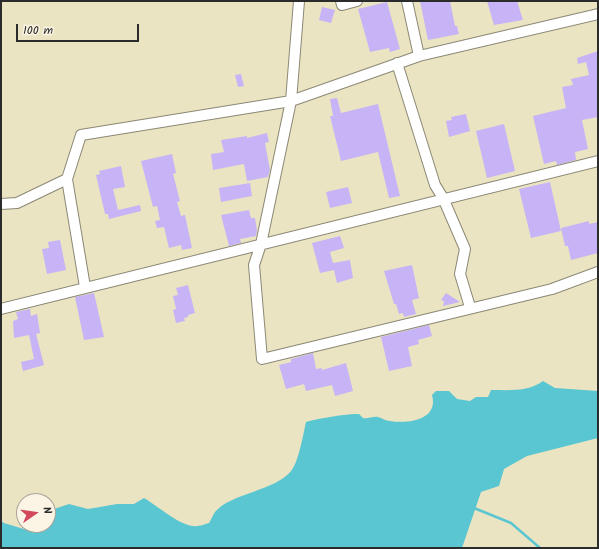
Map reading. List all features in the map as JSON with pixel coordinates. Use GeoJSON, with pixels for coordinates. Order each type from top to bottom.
{"type":"FeatureCollection","features":[{"type":"Feature","properties":{"kind":"street"},"geometry":{"type":"LineString","coordinates":[[299,1],[291,101],[260,244],[254,265],[262,360],[470,307],[552,289],[598,272]]}},
{"type":"Feature","properties":{"kind":"street"},"geometry":{"type":"LineString","coordinates":[[341,1],[342,5],[357,1]]}},
{"type":"Feature","properties":{"kind":"street"},"geometry":{"type":"LineString","coordinates":[[408,1],[419,56]]}},
{"type":"Feature","properties":{"kind":"street"},"geometry":{"type":"LineString","coordinates":[[85,288],[67,179],[81,135],[291,101],[419,56],[598,14]]}},
{"type":"Feature","properties":{"kind":"street"},"geometry":{"type":"LineString","coordinates":[[397,63],[435,185],[444,198],[465,250],[460,274],[470,307]]}},
{"type":"Feature","properties":{"kind":"street"},"geometry":{"type":"LineString","coordinates":[[1,309],[598,161]]}},
{"type":"Feature","properties":{"kind":"street"},"geometry":{"type":"LineString","coordinates":[[1,204],[17,203],[67,179]]}},
{"type":"Feature","properties":{"kind":"water"},"geometry":{"type":"Polygon","coordinates":[[[543,381],[555,388],[598,391],[598,438],[527,456],[504,469],[499,486],[481,492],[462,548],[1,548],[1,521],[16,527],[16,533],[56,533],[56,508],[69,504],[88,509],[117,504],[134,504],[144,498],[187,525],[197,526],[209,523],[215,512],[231,500],[275,483],[284,478],[291,471],[298,455],[306,422],[332,416],[354,414],[359,414],[363,418],[378,417],[387,421],[413,421],[427,415],[431,410],[433,403],[432,395],[436,391],[449,391],[457,399],[470,401],[476,397],[488,397],[491,390],[525,389],[537,385],[543,381]]]}},
{"type":"Feature","properties":{"kind":"building"},"geometry":{"type":"Polygon","coordinates":[[[420,1],[450,1],[455,26],[457,26],[459,34],[428,40],[420,1]]]}},
{"type":"Feature","properties":{"kind":"building"},"geometry":{"type":"Polygon","coordinates":[[[487,1],[517,1],[523,20],[494,25],[487,1]]]}},
{"type":"Feature","properties":{"kind":"building"},"geometry":{"type":"Polygon","coordinates":[[[387,2],[400,49],[390,52],[389,48],[370,52],[358,9],[387,2]]]}},
{"type":"Feature","properties":{"kind":"building"},"geometry":{"type":"Polygon","coordinates":[[[322,7],[335,10],[331,23],[319,20],[322,7]]]}},
{"type":"Feature","properties":{"kind":"building"},"geometry":{"type":"Polygon","coordinates":[[[598,51],[598,117],[582,120],[588,149],[575,152],[576,160],[557,165],[556,161],[544,164],[533,116],[566,108],[562,87],[573,85],[571,79],[589,75],[586,62],[578,64],[577,58],[598,51]]]}},
{"type":"Feature","properties":{"kind":"building"},"geometry":{"type":"Polygon","coordinates":[[[241,74],[244,86],[238,87],[235,75],[241,74]]]}},
{"type":"Feature","properties":{"kind":"building"},"geometry":{"type":"Polygon","coordinates":[[[337,98],[341,113],[378,104],[400,196],[389,198],[378,152],[341,161],[330,116],[333,116],[330,99],[337,98]]]}},
{"type":"Feature","properties":{"kind":"building"},"geometry":{"type":"Polygon","coordinates":[[[466,114],[470,131],[449,137],[446,121],[452,120],[451,117],[466,114]]]}},
{"type":"Feature","properties":{"kind":"building"},"geometry":{"type":"Polygon","coordinates":[[[504,124],[515,171],[487,178],[476,131],[504,124]]]}},
{"type":"Feature","properties":{"kind":"building"},"geometry":{"type":"Polygon","coordinates":[[[267,133],[269,142],[265,143],[270,170],[268,177],[247,181],[244,164],[213,170],[211,154],[224,152],[221,140],[247,136],[247,138],[267,133]]]}},
{"type":"Feature","properties":{"kind":"building"},"geometry":{"type":"Polygon","coordinates":[[[172,154],[176,173],[173,174],[180,201],[177,202],[181,216],[185,215],[192,248],[182,250],[181,245],[169,248],[164,227],[157,228],[155,221],[160,220],[157,206],[153,207],[141,161],[172,154]]]}},
{"type":"Feature","properties":{"kind":"building"},"geometry":{"type":"Polygon","coordinates":[[[121,166],[125,187],[113,189],[118,210],[140,205],[141,211],[109,219],[108,214],[105,214],[96,175],[100,174],[99,171],[121,166]]]}},
{"type":"Feature","properties":{"kind":"building"},"geometry":{"type":"Polygon","coordinates":[[[550,182],[561,231],[531,238],[519,189],[550,182]]]}},
{"type":"Feature","properties":{"kind":"building"},"geometry":{"type":"Polygon","coordinates":[[[250,183],[252,196],[221,202],[219,188],[250,183]]]}},
{"type":"Feature","properties":{"kind":"building"},"geometry":{"type":"Polygon","coordinates":[[[348,187],[352,203],[330,208],[326,192],[348,187]]]}},
{"type":"Feature","properties":{"kind":"building"},"geometry":{"type":"Polygon","coordinates":[[[249,210],[251,218],[255,218],[257,230],[256,236],[240,239],[241,243],[229,246],[221,215],[249,210]]]}},
{"type":"Feature","properties":{"kind":"building"},"geometry":{"type":"Polygon","coordinates":[[[589,221],[589,224],[598,222],[598,253],[571,260],[568,246],[565,246],[561,228],[589,221]]]}},
{"type":"Feature","properties":{"kind":"building"},"geometry":{"type":"Polygon","coordinates":[[[340,236],[344,248],[330,252],[333,263],[350,260],[353,278],[337,283],[334,270],[320,273],[312,243],[340,236]]]}},
{"type":"Feature","properties":{"kind":"building"},"geometry":{"type":"Polygon","coordinates":[[[60,240],[66,270],[47,274],[42,249],[49,248],[48,242],[60,240]]]}},
{"type":"Feature","properties":{"kind":"building"},"geometry":{"type":"Polygon","coordinates":[[[412,265],[419,298],[412,300],[416,314],[404,317],[403,313],[399,314],[396,304],[394,304],[384,271],[412,265]]]}},
{"type":"Feature","properties":{"kind":"building"},"geometry":{"type":"Polygon","coordinates":[[[188,285],[195,313],[184,318],[185,321],[176,323],[173,310],[176,309],[173,296],[178,295],[176,288],[188,285]]]}},
{"type":"Feature","properties":{"kind":"building"},"geometry":{"type":"Polygon","coordinates":[[[94,293],[104,337],[84,340],[75,297],[94,293]]]}},
{"type":"Feature","properties":{"kind":"building"},"geometry":{"type":"Polygon","coordinates":[[[446,293],[460,302],[443,306],[444,301],[441,300],[446,293]]]}},
{"type":"Feature","properties":{"kind":"building"},"geometry":{"type":"Polygon","coordinates":[[[30,309],[31,316],[37,314],[40,333],[36,334],[44,365],[23,371],[21,362],[34,359],[29,335],[14,338],[13,321],[18,319],[16,312],[30,309]]]}},
{"type":"Feature","properties":{"kind":"building"},"geometry":{"type":"Polygon","coordinates":[[[429,325],[432,336],[418,340],[419,344],[408,347],[412,366],[389,371],[381,337],[429,325]]]}},
{"type":"Feature","properties":{"kind":"building"},"geometry":{"type":"Polygon","coordinates":[[[313,353],[316,369],[322,368],[322,370],[346,363],[353,391],[335,396],[332,385],[306,391],[304,384],[286,389],[279,365],[291,362],[291,359],[313,353]]]}},
{"type":"Feature","properties":{"kind":"waterway"},"geometry":{"type":"LineString","coordinates":[[474,508],[511,523],[540,548]]}}]}
